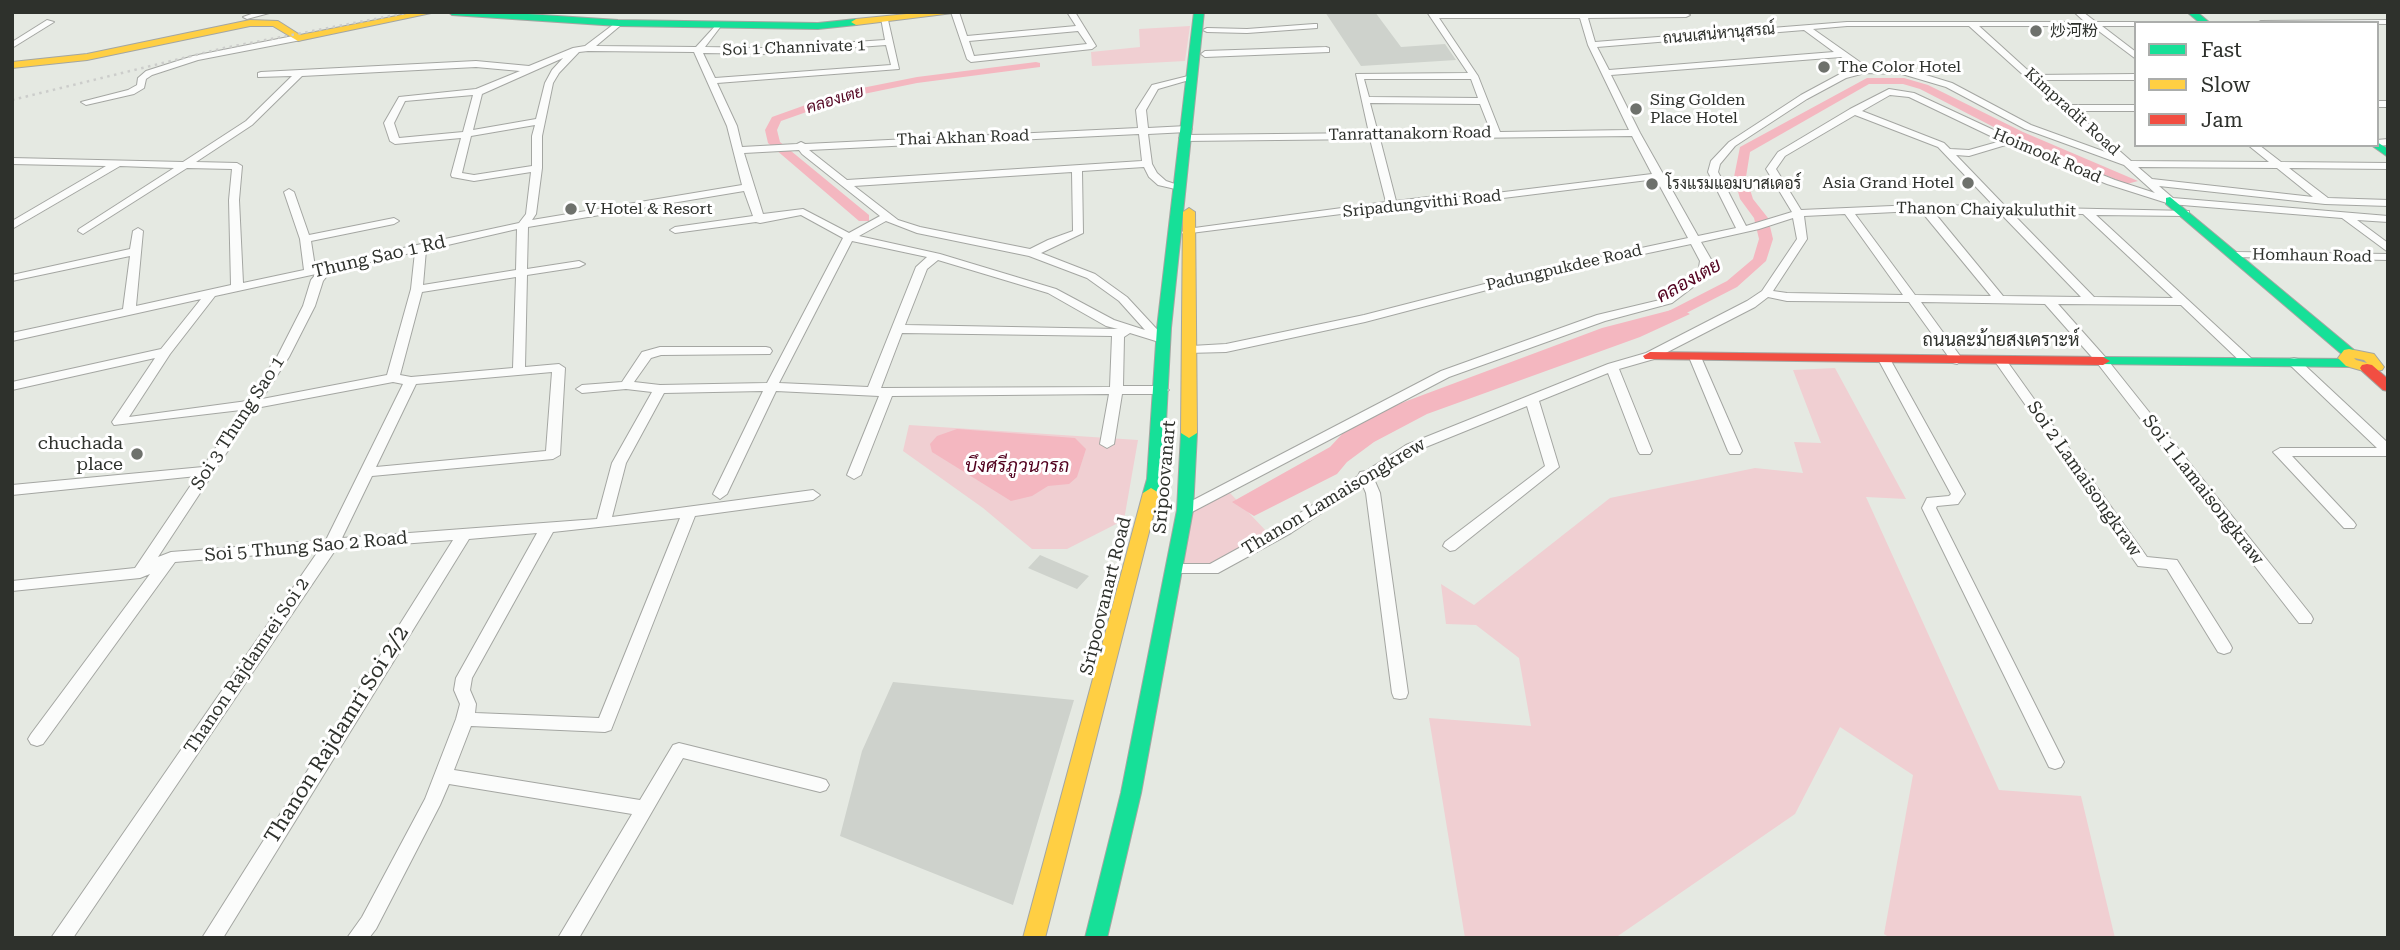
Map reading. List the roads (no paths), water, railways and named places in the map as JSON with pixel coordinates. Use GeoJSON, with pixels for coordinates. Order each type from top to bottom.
{"type":"FeatureCollection","features":[{"type":"Feature","properties":{"kind":"main road"},"geometry":{"type":"LineString","coordinates":[[12,65],[87,57],[245,19],[250,23],[272,18],[294,36],[432,12]]}},
{"type":"Feature","properties":{"kind":"main road"},"geometry":{"type":"LineString","coordinates":[[452,12],[618,23],[717,26],[818,26],[956,12]]}},
{"type":"Feature","properties":{"kind":"main road","name":"Sripoovanart"},"geometry":{"type":"LineString","coordinates":[[1162,333],[1181,233],[1199,12]]}},
{"type":"Feature","properties":{"kind":"main road","name":"Sripoovanart"},"geometry":{"type":"LineString","coordinates":[[1096,938],[1131,793],[1185,510],[1191,350],[1180,189],[1205,54],[1209,12]]}},
{"type":"Feature","properties":{"kind":"main road","name":"Hoimook Road"},"geometry":{"type":"LineString","coordinates":[[2167,199],[2366,362],[2388,387]]}},
{"type":"Feature","properties":{"kind":"main road","name":"Sripoovanart Road"},"geometry":{"type":"LineString","coordinates":[[1034,938],[1155,479],[1163,390],[1162,333]]}},
{"type":"Feature","properties":{"kind":"main road","name":"ถนนละม้ายสงเคราะห์"},"geometry":{"type":"LineString","coordinates":[[1650,356],[2366,362]]}},
{"type":"Feature","properties":{"kind":"main road"},"geometry":{"type":"LineString","coordinates":[[1163,390],[1191,389]]}},
{"type":"Feature","properties":{"kind":"street"},"geometry":{"type":"LineString","coordinates":[[956,12],[971,59],[1092,46],[1072,12]]}},
{"type":"Feature","properties":{"kind":"street"},"geometry":{"type":"LineString","coordinates":[[1835,12],[1847,24]]}},
{"type":"Feature","properties":{"kind":"street"},"geometry":{"type":"LineString","coordinates":[[2078,12],[2134,55]]}},
{"type":"Feature","properties":{"kind":"street"},"geometry":{"type":"LineString","coordinates":[[2317,12],[2332,21]]}},
{"type":"Feature","properties":{"kind":"street"},"geometry":{"type":"LineString","coordinates":[[1432,14],[1685,14],[1702,36]]}},
{"type":"Feature","properties":{"kind":"street"},"geometry":{"type":"LineString","coordinates":[[1432,14],[1474,76],[1496,133]]}},
{"type":"Feature","properties":{"kind":"street"},"geometry":{"type":"LineString","coordinates":[[1185,510],[1445,374],[1601,318],[1668,301],[1703,275],[1706,261],[1635,133],[1592,45],[1582,14]]}},
{"type":"Feature","properties":{"kind":"street"},"geometry":{"type":"LineString","coordinates":[[710,80],[805,76],[896,67],[884,20]]}},
{"type":"Feature","properties":{"kind":"street"},"geometry":{"type":"LineString","coordinates":[[12,46],[50,22]]}},
{"type":"Feature","properties":{"kind":"street"},"geometry":{"type":"LineString","coordinates":[[588,48],[618,23]]}},
{"type":"Feature","properties":{"kind":"street","name":"ถนนเสน่หานุสรณ์"},"geometry":{"type":"LineString","coordinates":[[1592,45],[1847,24],[2134,24]]}},
{"type":"Feature","properties":{"kind":"street","name":"Kimpradit Road"},"geometry":{"type":"LineString","coordinates":[[1971,24],[2034,77],[2167,199]]}},
{"type":"Feature","properties":{"kind":"street"},"geometry":{"type":"LineString","coordinates":[[717,26],[698,51],[739,150],[760,220]]}},
{"type":"Feature","properties":{"kind":"street"},"geometry":{"type":"LineString","coordinates":[[1207,30],[1314,26]]}},
{"type":"Feature","properties":{"kind":"street"},"geometry":{"type":"LineString","coordinates":[[1805,27],[1865,70]]}},
{"type":"Feature","properties":{"kind":"street"},"geometry":{"type":"LineString","coordinates":[[963,38],[1081,28]]}},
{"type":"Feature","properties":{"kind":"street"},"geometry":{"type":"LineString","coordinates":[[86,102],[131,92],[141,86],[142,78],[149,73],[196,58],[294,36]]}},
{"type":"Feature","properties":{"kind":"street","name":"Soi 1 Channivate 1"},"geometry":{"type":"LineString","coordinates":[[468,134],[395,141],[389,123],[402,99],[478,92],[576,50],[588,48],[805,50],[890,43]]}},
{"type":"Feature","properties":{"kind":"street"},"geometry":{"type":"LineString","coordinates":[[519,369],[523,225],[531,214],[537,168],[537,136],[549,83],[555,72],[576,50]]}},
{"type":"Feature","properties":{"kind":"street"},"geometry":{"type":"LineString","coordinates":[[805,50],[805,76]]}},
{"type":"Feature","properties":{"kind":"street"},"geometry":{"type":"LineString","coordinates":[[1205,54],[1326,50]]}},
{"type":"Feature","properties":{"kind":"street"},"geometry":{"type":"LineString","coordinates":[[1606,73],[1843,54]]}},
{"type":"Feature","properties":{"kind":"street"},"geometry":{"type":"LineString","coordinates":[[261,75],[492,63],[529,69]]}},
{"type":"Feature","properties":{"kind":"street"},"geometry":{"type":"LineString","coordinates":[[1742,229],[1713,172],[1715,163],[1732,144],[1804,97],[1843,76],[1865,70],[1903,71],[1949,85],[2028,127],[2130,164],[2276,163],[2388,166]]}},
{"type":"Feature","properties":{"kind":"street"},"geometry":{"type":"LineString","coordinates":[[83,231],[249,123],[300,73]]}},
{"type":"Feature","properties":{"kind":"street"},"geometry":{"type":"LineString","coordinates":[[1180,189],[1162,183],[1153,175],[1147,164],[1141,110],[1155,87],[1193,76]]}},
{"type":"Feature","properties":{"kind":"street"},"geometry":{"type":"LineString","coordinates":[[1392,206],[1359,76],[1474,76]]}},
{"type":"Feature","properties":{"kind":"street"},"geometry":{"type":"LineString","coordinates":[[2034,77],[2134,78]]}},
{"type":"Feature","properties":{"kind":"street"},"geometry":{"type":"LineString","coordinates":[[478,92],[456,175],[474,178],[537,168]]}},
{"type":"Feature","properties":{"kind":"street","name":"Hoimook Road"},"geometry":{"type":"LineString","coordinates":[[1793,215],[1771,169],[1781,154],[1880,95],[1903,93],[2111,182],[2167,199]]}},
{"type":"Feature","properties":{"kind":"street"},"geometry":{"type":"LineString","coordinates":[[1367,100],[1485,101]]}},
{"type":"Feature","properties":{"kind":"street"},"geometry":{"type":"LineString","coordinates":[[2068,108],[2134,108]]}},
{"type":"Feature","properties":{"kind":"street"},"geometry":{"type":"LineString","coordinates":[[1853,111],[1941,145],[2091,301]]}},
{"type":"Feature","properties":{"kind":"street"},"geometry":{"type":"LineString","coordinates":[[468,134],[541,121]]}},
{"type":"Feature","properties":{"kind":"street","name":"Thai Akhan Road"},"geometry":{"type":"LineString","coordinates":[[739,150],[797,145],[1143,131],[1189,135]]}},
{"type":"Feature","properties":{"kind":"street","name":"Tanrattanakorn Road"},"geometry":{"type":"LineString","coordinates":[[1189,135],[1635,133]]}},
{"type":"Feature","properties":{"kind":"street"},"geometry":{"type":"LineString","coordinates":[[1948,152],[1969,153],[2010,141]]}},
{"type":"Feature","properties":{"kind":"street"},"geometry":{"type":"LineString","coordinates":[[797,145],[847,183],[882,218],[916,230],[1032,253],[1091,276],[1124,299],[1162,333]]}},
{"type":"Feature","properties":{"kind":"street"},"geometry":{"type":"LineString","coordinates":[[2256,147],[2388,249]]}},
{"type":"Feature","properties":{"kind":"street"},"geometry":{"type":"LineString","coordinates":[[12,161],[237,166],[234,200],[237,289]]}},
{"type":"Feature","properties":{"kind":"street"},"geometry":{"type":"LineString","coordinates":[[12,226],[118,164]]}},
{"type":"Feature","properties":{"kind":"street"},"geometry":{"type":"LineString","coordinates":[[847,183],[1147,164]]}},
{"type":"Feature","properties":{"kind":"street"},"geometry":{"type":"LineString","coordinates":[[1032,253],[1052,242],[1078,233],[1077,169]]}},
{"type":"Feature","properties":{"kind":"street","name":"Sripadungvithi Road"},"geometry":{"type":"LineString","coordinates":[[1181,233],[1657,176]]}},
{"type":"Feature","properties":{"kind":"street"},"geometry":{"type":"LineString","coordinates":[[2151,183],[2325,201],[2388,203]]}},
{"type":"Feature","properties":{"kind":"street","name":"Thung Sao 1 Rd"},"geometry":{"type":"LineString","coordinates":[[12,337],[523,225],[748,187]]}},
{"type":"Feature","properties":{"kind":"street"},"geometry":{"type":"LineString","coordinates":[[289,191],[305,239],[310,273]]}},
{"type":"Feature","properties":{"kind":"street"},"geometry":{"type":"LineString","coordinates":[[2167,199],[2388,219]]}},
{"type":"Feature","properties":{"kind":"street"},"geometry":{"type":"LineString","coordinates":[[1924,208],[2000,300]]}},
{"type":"Feature","properties":{"kind":"street","name":"Thanon Chaiyakuluthit"},"geometry":{"type":"LineString","coordinates":[[1742,229],[1793,215],[1847,210],[1924,208],[2185,213]]}},
{"type":"Feature","properties":{"kind":"street"},"geometry":{"type":"LineString","coordinates":[[1847,210],[1957,360]]}},
{"type":"Feature","properties":{"kind":"street"},"geometry":{"type":"LineString","coordinates":[[2086,211],[2248,362]]}},
{"type":"Feature","properties":{"kind":"street"},"geometry":{"type":"LineString","coordinates":[[675,230],[803,212],[853,233],[1052,291],[1110,323],[1162,333]]}},
{"type":"Feature","properties":{"kind":"street"},"geometry":{"type":"LineString","coordinates":[[1793,215],[1802,239],[1766,293],[1787,297],[2185,302]]}},
{"type":"Feature","properties":{"kind":"street"},"geometry":{"type":"LineString","coordinates":[[720,494],[771,387],[853,233],[882,218]]}},
{"type":"Feature","properties":{"kind":"street"},"geometry":{"type":"LineString","coordinates":[[305,239],[394,221]]}},
{"type":"Feature","properties":{"kind":"street","name":"Padungpukdee Road"},"geometry":{"type":"LineString","coordinates":[[1191,350],[1226,348],[1352,321],[1543,272],[1742,229]]}},
{"type":"Feature","properties":{"kind":"street"},"geometry":{"type":"LineString","coordinates":[[129,312],[138,231]]}},
{"type":"Feature","properties":{"kind":"street"},"geometry":{"type":"LineString","coordinates":[[393,378],[417,289],[421,246]]}},
{"type":"Feature","properties":{"kind":"street"},"geometry":{"type":"LineString","coordinates":[[12,278],[137,251]]}},
{"type":"Feature","properties":{"kind":"street","name":"Homhaun Road"},"geometry":{"type":"LineString","coordinates":[[2236,255],[2388,257]]}},
{"type":"Feature","properties":{"kind":"street"},"geometry":{"type":"LineString","coordinates":[[854,475],[898,329],[922,267],[936,256]]}},
{"type":"Feature","properties":{"kind":"street"},"geometry":{"type":"LineString","coordinates":[[417,289],[522,275],[579,264]]}},
{"type":"Feature","properties":{"kind":"street","name":"Soi 3 Thung Sao 1"},"geometry":{"type":"LineString","coordinates":[[140,573],[283,357],[309,306],[317,280],[327,270]]}},
{"type":"Feature","properties":{"kind":"street","name":"Thanon Lamaisongkrew"},"geometry":{"type":"LineString","coordinates":[[1174,569],[1213,569],[1286,529],[1365,475],[1411,448],[1612,367],[1650,356],[1751,304],[1766,293]]}},
{"type":"Feature","properties":{"kind":"street"},"geometry":{"type":"LineString","coordinates":[[210,295],[165,352],[136,400],[119,422],[250,405],[393,378],[411,382],[519,369],[559,368],[553,455],[366,472]]}},
{"type":"Feature","properties":{"kind":"street","name":"Soi 1 Lamaisongkraw"},"geometry":{"type":"LineString","coordinates":[[2048,300],[2102,361],[2305,619]]}},
{"type":"Feature","properties":{"kind":"street"},"geometry":{"type":"LineString","coordinates":[[898,329],[1162,333]]}},
{"type":"Feature","properties":{"kind":"street"},"geometry":{"type":"LineString","coordinates":[[1107,444],[1116,390],[1118,333]]}},
{"type":"Feature","properties":{"kind":"street"},"geometry":{"type":"LineString","coordinates":[[626,385],[646,355],[660,351],[766,351]]}},
{"type":"Feature","properties":{"kind":"street"},"geometry":{"type":"LineString","coordinates":[[12,386],[165,352]]}},
{"type":"Feature","properties":{"kind":"street"},"geometry":{"type":"LineString","coordinates":[[1695,357],[1735,451]]}},
{"type":"Feature","properties":{"kind":"street"},"geometry":{"type":"LineString","coordinates":[[1884,359],[1958,494],[1953,501],[1933,501],[1928,508],[2055,762]]}},
{"type":"Feature","properties":{"kind":"street","name":"Soi 2 Lamaisongkraw"},"geometry":{"type":"LineString","coordinates":[[2000,360],[2143,562],[2172,564],[2224,648]]}},
{"type":"Feature","properties":{"kind":"street"},"geometry":{"type":"LineString","coordinates":[[2294,362],[2388,452]]}},
{"type":"Feature","properties":{"kind":"street"},"geometry":{"type":"LineString","coordinates":[[1612,367],[1645,451]]}},
{"type":"Feature","properties":{"kind":"street","name":"Thanon Rajdamrei Soi 2"},"geometry":{"type":"LineString","coordinates":[[61,938],[331,545],[411,382]]}},
{"type":"Feature","properties":{"kind":"street"},"geometry":{"type":"LineString","coordinates":[[582,389],[626,385],[660,389],[771,387],[880,391],[1163,390]]}},
{"type":"Feature","properties":{"kind":"street"},"geometry":{"type":"LineString","coordinates":[[603,523],[619,463],[660,389]]}},
{"type":"Feature","properties":{"kind":"street"},"geometry":{"type":"LineString","coordinates":[[1450,546],[1552,467],[1532,400]]}},
{"type":"Feature","properties":{"kind":"street"},"geometry":{"type":"LineString","coordinates":[[2349,525],[2280,452],[2388,452]]}},
{"type":"Feature","properties":{"kind":"street"},"geometry":{"type":"LineString","coordinates":[[12,490],[207,471]]}},
{"type":"Feature","properties":{"kind":"street"},"geometry":{"type":"LineString","coordinates":[[1365,475],[1373,493],[1400,692]]}},
{"type":"Feature","properties":{"kind":"street","name":"Soi 5 Thung Sao 2 Road"},"geometry":{"type":"LineString","coordinates":[[12,586],[140,573],[171,557],[603,523],[813,495]]}},
{"type":"Feature","properties":{"kind":"street"},"geometry":{"type":"LineString","coordinates":[[465,719],[605,725],[690,510]]}},
{"type":"Feature","properties":{"kind":"street"},"geometry":{"type":"LineString","coordinates":[[357,938],[374,915],[446,776],[468,704],[462,690],[464,678],[548,527]]}},
{"type":"Feature","properties":{"kind":"street","name":"Thanon Rajdamri Soi 2/2"},"geometry":{"type":"LineString","coordinates":[[212,938],[464,534]]}},
{"type":"Feature","properties":{"kind":"street"},"geometry":{"type":"LineString","coordinates":[[37,739],[171,557]]}},
{"type":"Feature","properties":{"kind":"street"},"geometry":{"type":"LineString","coordinates":[[568,938],[679,750],[820,785]]}},
{"type":"Feature","properties":{"kind":"street"},"geometry":{"type":"LineString","coordinates":[[446,776],[644,808]]}},
{"type":"Feature","properties":{"kind":"water"},"geometry":{"type":"Polygon","coordinates":[[[1679,308],[1690,314],[1640,337],[1427,414],[1374,442],[1347,462],[1337,474],[1254,516],[1232,502],[1330,447],[1343,433],[1388,408],[1602,328],[1679,308]]]}},
{"type":"Feature","properties":{"kind":"water","name":"บึงศรีภูวนารถ"},"geometry":{"type":"Polygon","coordinates":[[[957,429],[1075,438],[1086,449],[1077,477],[1069,484],[1048,486],[1032,496],[1011,501],[932,452],[930,444],[937,436],[957,429]]]}},
{"type":"Feature","properties":{"kind":"waterway","name":"คลองเตย"},"geometry":{"type":"LineString","coordinates":[[864,218],[774,143],[771,130],[776,119],[846,94],[917,80],[1036,65]]}},
{"type":"Feature","properties":{"kind":"waterway","name":"คลองเตย"},"geometry":{"type":"LineString","coordinates":[[1662,320],[1732,284],[1759,261],[1766,239],[1761,218],[1747,199],[1740,177],[1744,150],[1867,81],[1904,81],[1924,87],[2019,135],[2132,181]]}},
{"type":"Feature","properties":{"kind":"railway"},"geometry":{"type":"LineString","coordinates":[[12,100],[224,48],[411,12]]}},
{"type":"Feature","properties":{"kind":"place","name":"炒河粉"},"geometry":{"type":"Point","coordinates":[2036,31]}},
{"type":"Feature","properties":{"kind":"place","name":"The Color Hotel"},"geometry":{"type":"Point","coordinates":[1824,67]}},
{"type":"Feature","properties":{"kind":"place","name":"Sing Golden Place Hotel"},"geometry":{"type":"Point","coordinates":[1636,109]}},
{"type":"Feature","properties":{"kind":"place","name":"Asia Grand Hotel"},"geometry":{"type":"Point","coordinates":[1968,183]}},
{"type":"Feature","properties":{"kind":"place","name":"โรงแรมแอมบาสเดอร์"},"geometry":{"type":"Point","coordinates":[1652,184]}},
{"type":"Feature","properties":{"kind":"place","name":"V Hotel & Resort"},"geometry":{"type":"Point","coordinates":[571,209]}},
{"type":"Feature","properties":{"kind":"place","name":"chuchada place"},"geometry":{"type":"Point","coordinates":[137,454]}}]}
